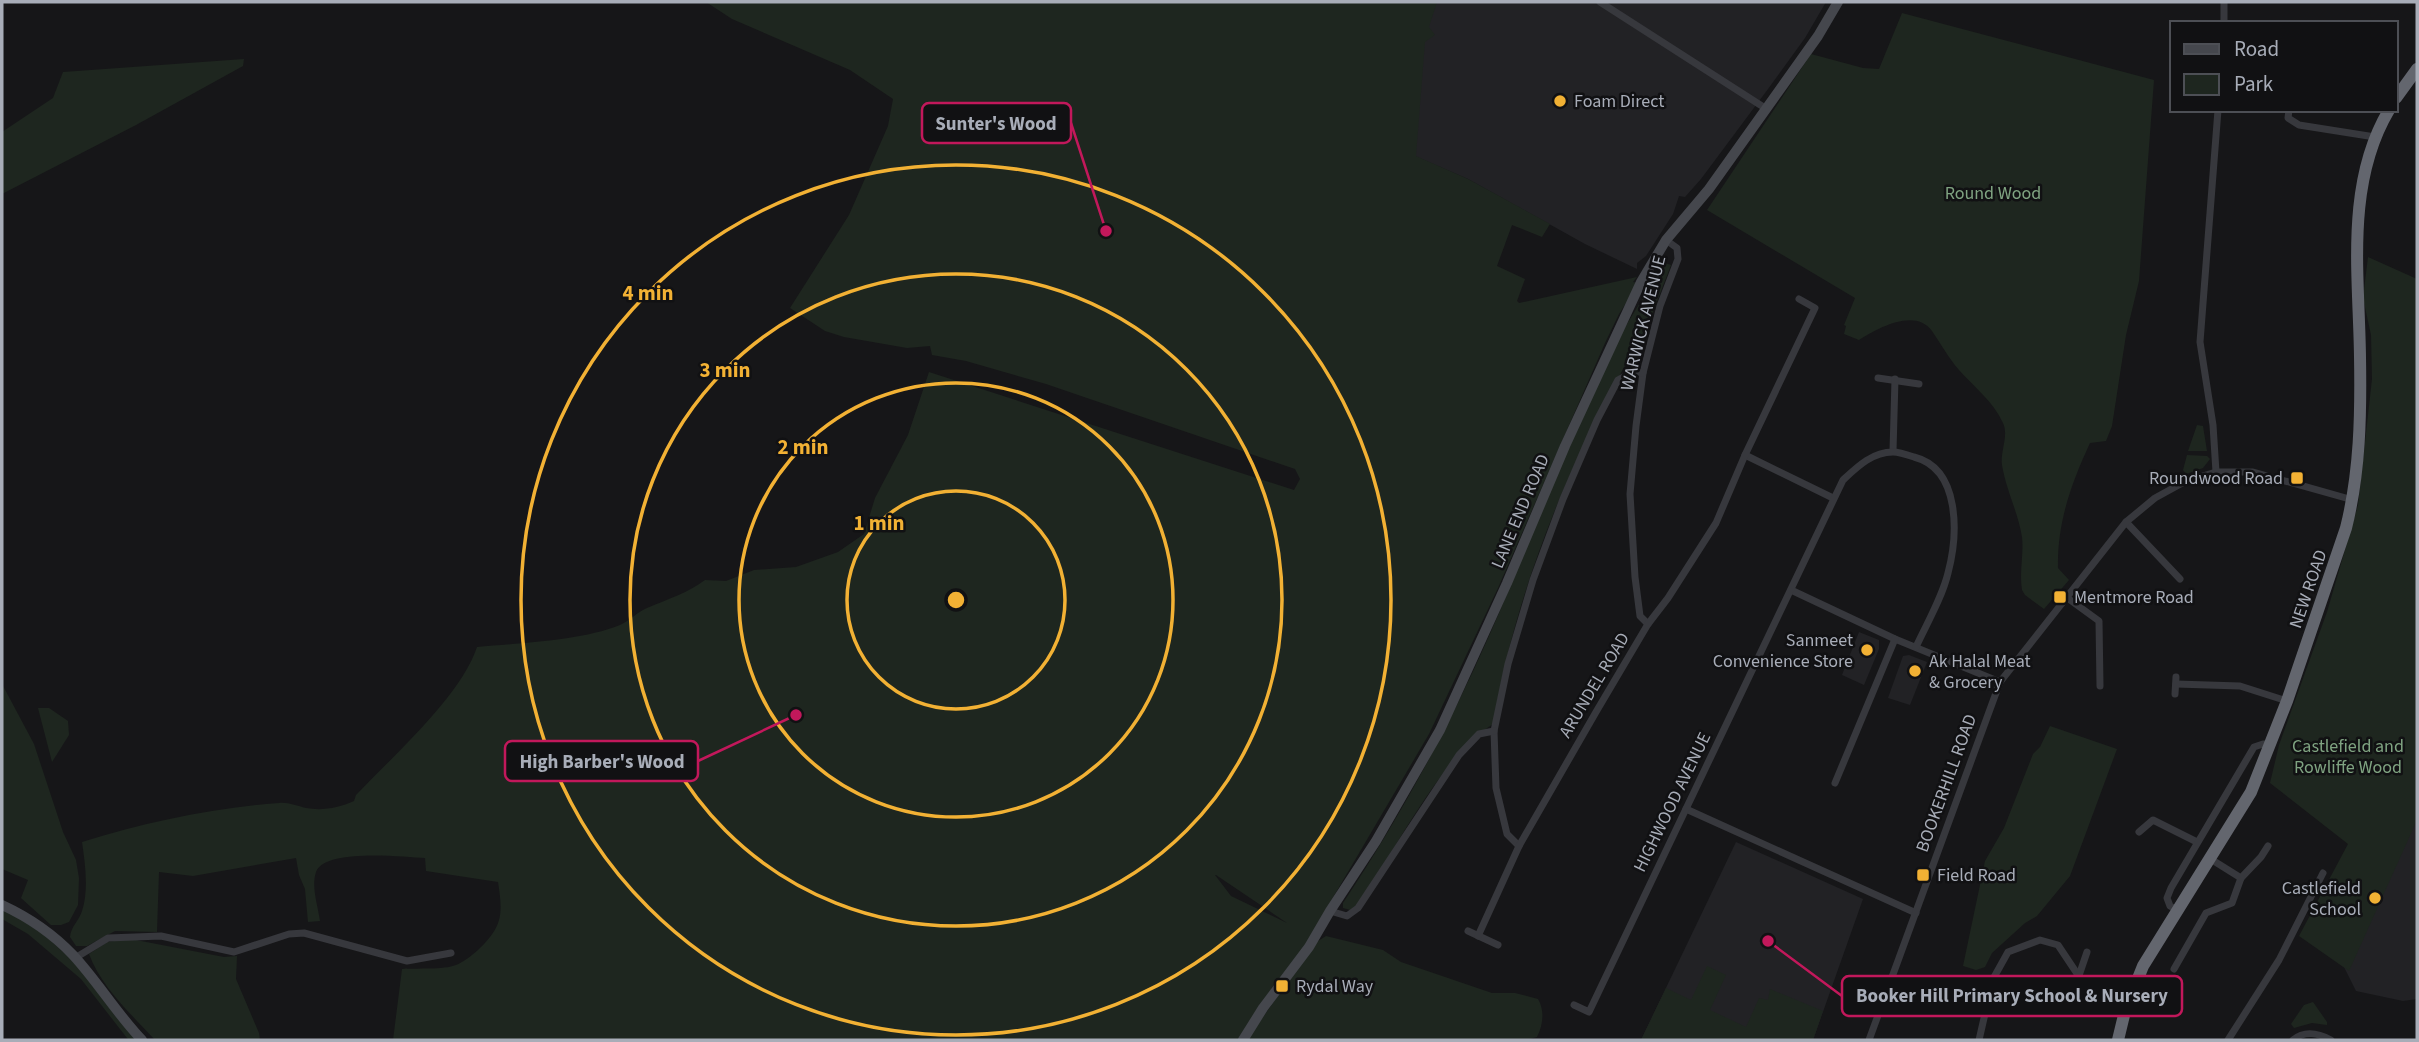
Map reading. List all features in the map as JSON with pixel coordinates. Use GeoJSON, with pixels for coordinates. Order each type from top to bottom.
{"type":"FeatureCollection","features":[{"type":"Feature","properties":{"kind":"highway"},"geometry":{"type":"LineString","coordinates":[[2398,95],[2417,69]]}},
{"type":"Feature","properties":{"kind":"highway","name":"NEW ROAD"},"geometry":{"type":"LineString","coordinates":[[2118,1040],[2125,1011],[2143,966],[2251,792],[2287,701],[2334,568],[2353,500],[2360,406],[2357,225],[2361,186],[2375,138],[2388,112]]}},
{"type":"Feature","properties":{"kind":"street"},"geometry":{"type":"LineString","coordinates":[[1600,2],[1765,108]]}},
{"type":"Feature","properties":{"kind":"street","name":"LANE END ROAD"},"geometry":{"type":"LineString","coordinates":[[1243,1040],[1263,1008],[1309,947],[1376,841],[1440,730],[1464,682],[1533,518],[1641,282],[1666,240],[1703,197],[1818,36],[1838,2]]}},
{"type":"Feature","properties":{"kind":"street"},"geometry":{"type":"LineString","coordinates":[[2224,2],[2224,21]]}},
{"type":"Feature","properties":{"kind":"street"},"geometry":{"type":"LineString","coordinates":[[2216,472],[2213,425],[2200,342],[2218,112]]}},
{"type":"Feature","properties":{"kind":"street"},"geometry":{"type":"LineString","coordinates":[[2289,112],[2288,117],[2299,125],[2375,138]]}},
{"type":"Feature","properties":{"kind":"street","name":"WARWICK AVENUE"},"geometry":{"type":"LineString","coordinates":[[1648,624],[1640,616],[1630,494],[1643,373],[1660,306],[1678,259],[1677,248],[1666,240]]}},
{"type":"Feature","properties":{"kind":"street","name":"ARUNDEL ROAD"},"geometry":{"type":"LineString","coordinates":[[1478,936],[1519,846],[1648,624],[1716,523],[1815,308],[1799,299]]}},
{"type":"Feature","properties":{"kind":"street"},"geometry":{"type":"LineString","coordinates":[[1519,846],[1507,834],[1496,788],[1494,731],[1508,664],[1533,579],[1597,420],[1618,380],[1633,372],[1643,373]]}},
{"type":"Feature","properties":{"kind":"street"},"geometry":{"type":"LineString","coordinates":[[1878,378],[1919,384]]}},
{"type":"Feature","properties":{"kind":"street"},"geometry":{"type":"LineString","coordinates":[[1895,379],[1892,452],[1921,459],[1941,474],[1953,505],[1954,544],[1948,574],[1916,647]]}},
{"type":"Feature","properties":{"kind":"street","name":"HIGHWOOD AVENUE"},"geometry":{"type":"LineString","coordinates":[[1574,1005],[1589,1012],[1843,480],[1865,460],[1892,452]]}},
{"type":"Feature","properties":{"kind":"street"},"geometry":{"type":"LineString","coordinates":[[1745,455],[1833,498]]}},
{"type":"Feature","properties":{"kind":"street","name":"BOOKERHILL ROAD"},"geometry":{"type":"LineString","coordinates":[[1869,1040],[2000,682],[2126,522],[2155,498],[2186,481],[2216,472],[2253,472],[2353,500]]}},
{"type":"Feature","properties":{"kind":"street"},"geometry":{"type":"LineString","coordinates":[[2126,522],[2180,579]]}},
{"type":"Feature","properties":{"kind":"street"},"geometry":{"type":"LineString","coordinates":[[1791,590],[1895,639],[2000,682]]}},
{"type":"Feature","properties":{"kind":"street"},"geometry":{"type":"LineString","coordinates":[[2066,597],[2099,621],[2100,686]]}},
{"type":"Feature","properties":{"kind":"street"},"geometry":{"type":"LineString","coordinates":[[1835,783],[1895,639]]}},
{"type":"Feature","properties":{"kind":"street"},"geometry":{"type":"LineString","coordinates":[[2175,694],[2176,680],[2240,685],[2287,701]]}},
{"type":"Feature","properties":{"kind":"street"},"geometry":{"type":"LineString","coordinates":[[1330,911],[1347,916],[1358,908],[1459,755],[1479,734],[1494,731]]}},
{"type":"Feature","properties":{"kind":"street"},"geometry":{"type":"LineString","coordinates":[[2176,910],[2170,906],[2168,898],[2197,842],[2254,747],[2270,744]]}},
{"type":"Feature","properties":{"kind":"street"},"geometry":{"type":"LineString","coordinates":[[1686,809],[1916,913]]}},
{"type":"Feature","properties":{"kind":"street"},"geometry":{"type":"LineString","coordinates":[[2139,832],[2153,820],[2197,842]]}},
{"type":"Feature","properties":{"kind":"street"},"geometry":{"type":"LineString","coordinates":[[2174,969],[2206,913],[2232,903],[2241,878],[2261,858],[2268,846]]}},
{"type":"Feature","properties":{"kind":"street"},"geometry":{"type":"LineString","coordinates":[[2209,858],[2241,878]]}},
{"type":"Feature","properties":{"kind":"street"},"geometry":{"type":"LineString","coordinates":[[2228,1040],[2279,960],[2323,873]]}},
{"type":"Feature","properties":{"kind":"street"},"geometry":{"type":"LineString","coordinates":[[2,905],[19,913],[59,941],[125,1023],[142,1040]]}},
{"type":"Feature","properties":{"kind":"street"},"geometry":{"type":"LineString","coordinates":[[1468,931],[1498,945]]}},
{"type":"Feature","properties":{"kind":"street"},"geometry":{"type":"LineString","coordinates":[[75,958],[108,938],[161,936],[234,952],[289,934],[304,933],[407,961],[451,953]]}},
{"type":"Feature","properties":{"kind":"street"},"geometry":{"type":"LineString","coordinates":[[1979,1040],[1993,979],[2008,952],[2040,940],[2058,945],[2078,975]]}},
{"type":"Feature","properties":{"kind":"street"},"geometry":{"type":"LineString","coordinates":[[2076,997],[2074,990],[2087,952]]}},
{"type":"Feature","properties":{"kind":"street"},"geometry":{"type":"LineString","coordinates":[[1985,1007],[1970,997],[1978,979],[1993,979]]}},
{"type":"Feature","properties":{"kind":"street"},"geometry":{"type":"LineString","coordinates":[[2293,1040],[2311,1033],[2331,1040]]}},
{"type":"Feature","properties":{"kind":"shaded area"},"geometry":{"type":"Polygon","coordinates":[[[1340,2],[1826,2],[1805,38],[1701,179],[1685,197],[1679,196],[1673,214],[1646,256],[1637,263],[1637,269],[1585,244],[1468,179],[1403,151],[1340,2]]]}},
{"type":"Feature","properties":{"kind":"shaded area"},"geometry":{"type":"Polygon","coordinates":[[[1859,632],[1879,640],[1879,649],[1864,685],[1842,675],[1859,632]]]}},
{"type":"Feature","properties":{"kind":"shaded area"},"geometry":{"type":"Polygon","coordinates":[[[1909,655],[1927,662],[1910,705],[1888,698],[1903,656],[1909,655]]]}},
{"type":"Feature","properties":{"kind":"shaded area","name":"Castlefield School"},"geometry":{"type":"Polygon","coordinates":[[[2417,807],[2417,999],[2403,1001],[2356,991],[2319,917],[2417,807]]]}},
{"type":"Feature","properties":{"kind":"shaded area"},"geometry":{"type":"Polygon","coordinates":[[[1736,842],[1863,899],[1813,1040],[1641,1040],[1736,842]]]}},
{"type":"Feature","properties":{"kind":"green space"},"geometry":{"type":"Polygon","coordinates":[[[706,2],[1437,2],[1429,27],[1435,35],[1425,42],[1416,156],[1468,179],[1550,224],[1542,237],[1512,225],[1497,266],[1525,279],[1517,301],[1519,303],[1637,277],[1633,282],[1639,283],[1619,314],[1605,343],[1498,588],[1429,734],[1298,957],[1263,1000],[1238,1040],[393,1040],[402,969],[444,968],[459,964],[486,942],[499,919],[498,882],[426,871],[425,858],[366,856],[322,864],[316,872],[314,884],[320,921],[308,922],[305,889],[296,858],[193,876],[159,872],[157,932],[115,931],[87,946],[76,946],[70,937],[82,911],[85,894],[82,842],[155,822],[229,808],[282,803],[324,809],[354,801],[356,795],[406,744],[457,685],[477,647],[587,635],[620,625],[643,610],[705,580],[726,581],[754,570],[796,567],[838,552],[864,534],[875,498],[908,435],[929,372],[1294,490],[1300,479],[1295,469],[1046,384],[966,361],[932,355],[930,346],[907,348],[825,331],[790,308],[849,215],[888,126],[893,99],[850,70],[732,19],[706,2]],[[1216,875],[1231,896],[1287,923],[1216,875]]]}},
{"type":"Feature","properties":{"kind":"green space","name":"Round Wood"},"geometry":{"type":"Polygon","coordinates":[[[1902,13],[2154,80],[2139,281],[2126,335],[2112,426],[2106,441],[2090,443],[2077,474],[2066,504],[2058,551],[2058,568],[2069,580],[2044,609],[2022,590],[2022,537],[2002,465],[2005,433],[2003,423],[1989,401],[1955,365],[1932,331],[1925,324],[1906,320],[1885,326],[1859,340],[1844,334],[1844,325],[1855,298],[1707,210],[1811,54],[1863,68],[1879,69],[1902,13]]]}},
{"type":"Feature","properties":{"kind":"green space"},"geometry":{"type":"Polygon","coordinates":[[[244,59],[243,66],[2,194],[2,132],[53,98],[63,72],[244,59]]]}},
{"type":"Feature","properties":{"kind":"green space","name":"Castlefield and Rowliffe Wood"},"geometry":{"type":"Polygon","coordinates":[[[2368,257],[2417,279],[2417,820],[2349,971],[2299,936],[2348,844],[2270,783],[2279,745],[2327,612],[2358,505],[2372,379],[2371,335],[2363,298],[2368,257]]]}},
{"type":"Feature","properties":{"kind":"green space"},"geometry":{"type":"Polygon","coordinates":[[[1665,263],[1671,265],[1633,364],[1627,362],[1604,405],[1562,492],[1544,537],[1514,629],[1493,724],[1474,739],[1437,782],[1359,905],[1350,910],[1343,908],[1343,903],[1387,833],[1447,725],[1499,613],[1593,390],[1621,334],[1665,263]]]}},
{"type":"Feature","properties":{"kind":"green space"},"geometry":{"type":"Polygon","coordinates":[[[2197,425],[2203,426],[2207,451],[2188,451],[2197,425]]]}},
{"type":"Feature","properties":{"kind":"green space"},"geometry":{"type":"Polygon","coordinates":[[[2187,455],[2207,456],[2210,459],[2203,468],[2186,474],[2183,470],[2187,455]]]}},
{"type":"Feature","properties":{"kind":"green space"},"geometry":{"type":"Polygon","coordinates":[[[2,684],[34,744],[63,832],[76,860],[79,878],[78,905],[69,922],[61,925],[51,925],[21,898],[28,880],[2,869],[2,684]]]}},
{"type":"Feature","properties":{"kind":"green space"},"geometry":{"type":"Polygon","coordinates":[[[38,708],[49,708],[68,721],[69,735],[52,762],[38,708]]]}},
{"type":"Feature","properties":{"kind":"green space"},"geometry":{"type":"Polygon","coordinates":[[[2050,726],[2117,749],[2070,876],[2037,916],[2025,923],[1992,953],[1985,967],[1976,970],[1963,966],[1985,861],[2004,828],[2033,754],[2040,747],[2050,726]]]}},
{"type":"Feature","properties":{"kind":"green space"},"geometry":{"type":"Polygon","coordinates":[[[2,906],[61,950],[140,1040],[129,1040],[81,979],[28,934],[2,919],[2,906]]]}},
{"type":"Feature","properties":{"kind":"green space"},"geometry":{"type":"Polygon","coordinates":[[[1326,936],[1383,950],[1401,962],[1492,993],[1515,993],[1538,999],[1542,1018],[1537,1037],[1526,1040],[1247,1040],[1315,943],[1326,936]]]}},
{"type":"Feature","properties":{"kind":"green space"},"geometry":{"type":"Polygon","coordinates":[[[136,940],[224,957],[237,956],[236,979],[260,1040],[155,1040],[109,989],[89,954],[107,942],[136,940]]]}},
{"type":"Feature","properties":{"kind":"green space"},"geometry":{"type":"Polygon","coordinates":[[[1707,966],[1726,975],[1710,1010],[1746,1027],[1759,998],[1768,1000],[1770,989],[1823,1011],[1813,1040],[1641,1040],[1666,988],[1691,1000],[1707,966]]]}},
{"type":"Feature","properties":{"kind":"green space"},"geometry":{"type":"Polygon","coordinates":[[[2313,1002],[2327,1025],[2312,1023],[2294,1028],[2291,1024],[2304,1005],[2313,1002]]]}},
{"type":"Feature","properties":{"kind":"place","name":"Foam Direct"},"geometry":{"type":"Point","coordinates":[1560,101]}},
{"type":"Feature","properties":{"kind":"place","name":"Sunter's Wood"},"geometry":{"type":"Point","coordinates":[1106,231]}},
{"type":"Feature","properties":{"kind":"place","name":"Roundwood Road"},"geometry":{"type":"Point","coordinates":[2297,478]}},
{"type":"Feature","properties":{"kind":"place","name":"Mentmore Road"},"geometry":{"type":"Point","coordinates":[2060,597]}},
{"type":"Feature","properties":{"kind":"place","name":"Sanmeet Convenience Store"},"geometry":{"type":"Point","coordinates":[1867,650]}},
{"type":"Feature","properties":{"kind":"place","name":"Ak Halal Meat & Grocery"},"geometry":{"type":"Point","coordinates":[1915,671]}},
{"type":"Feature","properties":{"kind":"place","name":"High Barber's Wood"},"geometry":{"type":"Point","coordinates":[796,715]}},
{"type":"Feature","properties":{"kind":"place","name":"Field Road"},"geometry":{"type":"Point","coordinates":[1923,875]}},
{"type":"Feature","properties":{"kind":"place","name":"Castlefield School"},"geometry":{"type":"Point","coordinates":[2375,898]}},
{"type":"Feature","properties":{"kind":"place","name":"Booker Hill Primary School & Nursery"},"geometry":{"type":"Point","coordinates":[1768,941]}},
{"type":"Feature","properties":{"kind":"place","name":"Rydal Way"},"geometry":{"type":"Point","coordinates":[1282,986]}}]}
